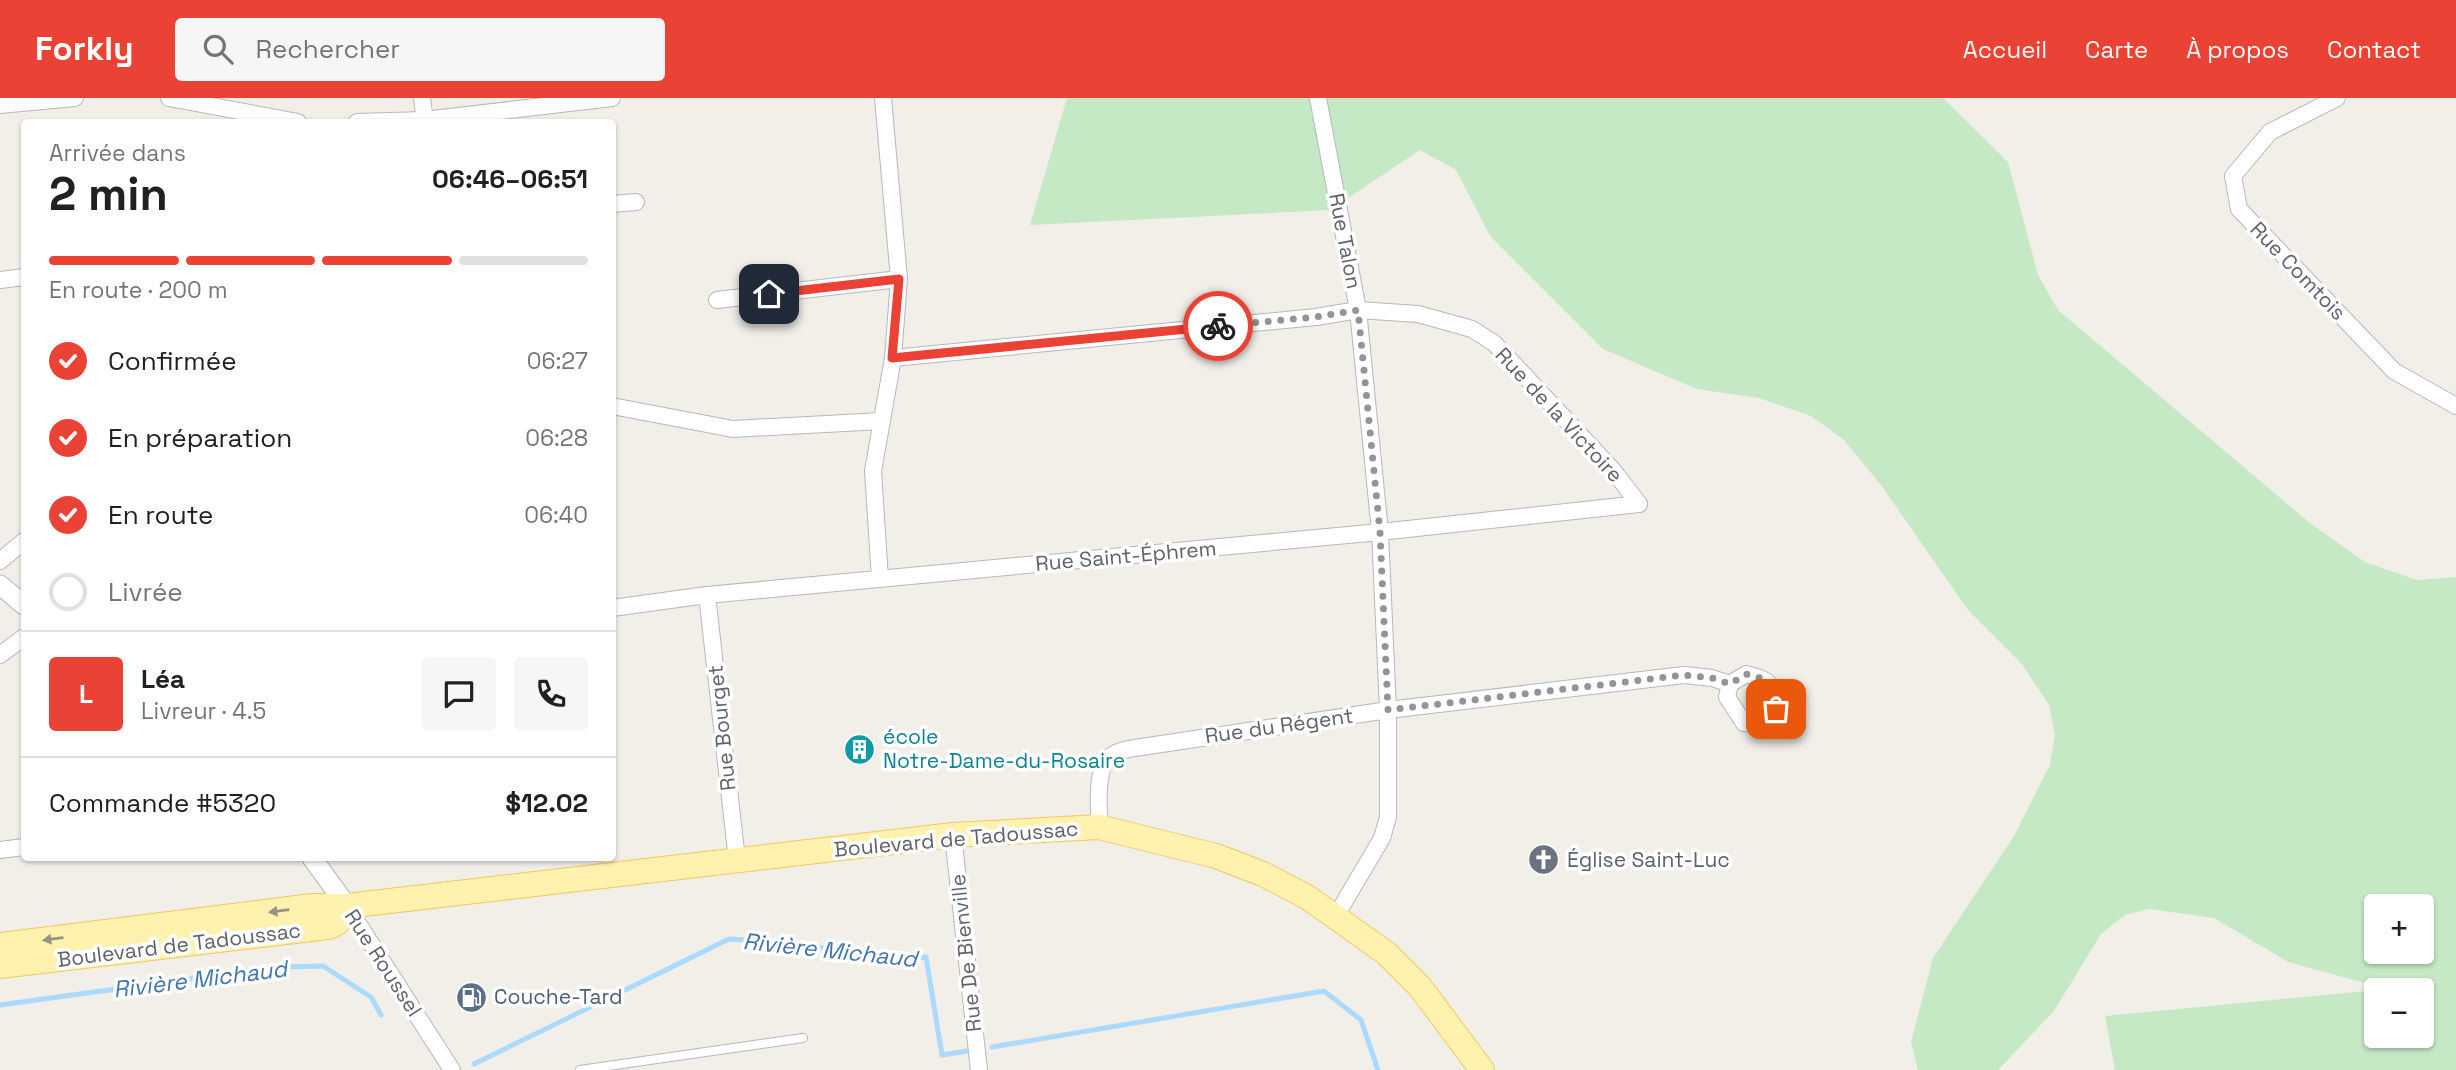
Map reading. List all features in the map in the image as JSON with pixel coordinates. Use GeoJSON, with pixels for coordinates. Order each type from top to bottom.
{"type":"FeatureCollection","features":[{"type":"Feature","properties":{"kind":"main road","name":"Boulevard de Tadoussac"},"geometry":{"type":"LineString","coordinates":[[0,945],[312,906],[346,906],[953,835],[1099,827],[1216,856],[1263,874],[1307,897],[1387,953],[1420,987],[1482,1070]]}},
{"type":"Feature","properties":{"kind":"main road","name":"Boulevard de Tadoussac"},"geometry":{"type":"LineString","coordinates":[[0,966],[335,925],[341,920],[346,906]]}},
{"type":"Feature","properties":{"kind":"street"},"geometry":{"type":"LineString","coordinates":[[0,104],[75,98]]}},
{"type":"Feature","properties":{"kind":"street"},"geometry":{"type":"LineString","coordinates":[[169,98],[282,119]]}},
{"type":"Feature","properties":{"kind":"street"},"geometry":{"type":"LineString","coordinates":[[422,98],[425,119]]}},
{"type":"Feature","properties":{"kind":"street"},"geometry":{"type":"LineString","coordinates":[[441,119],[612,98]]}},
{"type":"Feature","properties":{"kind":"street"},"geometry":{"type":"LineString","coordinates":[[880,579],[873,471],[892,358],[899,279],[883,98]]}},
{"type":"Feature","properties":{"kind":"street","name":"Rue Talon"},"geometry":{"type":"LineString","coordinates":[[1318,98],[1358,310],[1380,532],[1388,710],[1388,817],[1382,838],[1336,916]]}},
{"type":"Feature","properties":{"kind":"street","name":"Rue Comtois"},"geometry":{"type":"LineString","coordinates":[[2337,98],[2270,132],[2233,176],[2239,209],[2393,371],[2456,406]]}},
{"type":"Feature","properties":{"kind":"street"},"geometry":{"type":"LineString","coordinates":[[616,204],[636,202]]}},
{"type":"Feature","properties":{"kind":"street"},"geometry":{"type":"LineString","coordinates":[[0,280],[21,277]]}},
{"type":"Feature","properties":{"kind":"street"},"geometry":{"type":"LineString","coordinates":[[717,300],[899,279]]}},
{"type":"Feature","properties":{"kind":"street","name":"Rue de la Victoire"},"geometry":{"type":"LineString","coordinates":[[892,358],[1316,317],[1358,310],[1418,314],[1472,329],[1494,343],[1612,469],[1639,504]]}},
{"type":"Feature","properties":{"kind":"street"},"geometry":{"type":"LineString","coordinates":[[616,407],[733,429],[881,421]]}},
{"type":"Feature","properties":{"kind":"street","name":"Rue Saint-Éphrem"},"geometry":{"type":"LineString","coordinates":[[616,607],[707,596],[1380,532],[1639,504]]}},
{"type":"Feature","properties":{"kind":"street"},"geometry":{"type":"LineString","coordinates":[[0,561],[21,544]]}},
{"type":"Feature","properties":{"kind":"street"},"geometry":{"type":"LineString","coordinates":[[0,585],[21,602]]}},
{"type":"Feature","properties":{"kind":"street","name":"Rue Bourget"},"geometry":{"type":"LineString","coordinates":[[707,596],[737,860]]}},
{"type":"Feature","properties":{"kind":"street"},"geometry":{"type":"LineString","coordinates":[[0,656],[21,639]]}},
{"type":"Feature","properties":{"kind":"street","name":"Rue du Régent"},"geometry":{"type":"LineString","coordinates":[[1099,827],[1100,779],[1106,760],[1115,753],[1135,748],[1388,710],[1684,675],[1712,678],[1730,684]]}},
{"type":"Feature","properties":{"kind":"street","name":"Rue De Bienville"},"geometry":{"type":"LineString","coordinates":[[953,835],[979,1070]]}},
{"type":"Feature","properties":{"kind":"street"},"geometry":{"type":"LineString","coordinates":[[0,850],[21,847]]}},
{"type":"Feature","properties":{"kind":"street","name":"Rue Roussel"},"geometry":{"type":"LineString","coordinates":[[314,861],[452,1070]]}},
{"type":"Feature","properties":{"kind":"lane"},"geometry":{"type":"LineString","coordinates":[[580,1070],[803,1038]]}},
{"type":"Feature","properties":{"kind":"green space"},"geometry":{"type":"Polygon","coordinates":[[[1067,98],[1943,98],[2008,162],[2038,275],[2058,310],[2310,523],[2365,562],[2417,580],[2456,577],[2456,1070],[2115,1070],[2105,1016],[2364,991],[2364,1048],[2434,1048],[2434,978],[2364,978],[2364,983],[2288,962],[2214,918],[2149,909],[2125,915],[2101,934],[2054,1011],[1998,1070],[1918,1070],[1911,1042],[1933,958],[2014,836],[2050,765],[2055,735],[2049,705],[2021,663],[1968,610],[1881,485],[1844,440],[1811,416],[1759,398],[1697,389],[1603,349],[1490,236],[1456,170],[1420,150],[1330,210],[1030,225],[1067,98]]]}},
{"type":"Feature","properties":{"kind":"waterway","name":"Rivière Michaud"},"geometry":{"type":"LineString","coordinates":[[474,1064],[729,939],[797,943],[879,959],[926,957],[942,1055],[967,1051]]}},
{"type":"Feature","properties":{"kind":"waterway","name":"Rivière Michaud"},"geometry":{"type":"LineString","coordinates":[[0,1005],[275,967],[323,966],[371,997],[381,1015]]}},
{"type":"Feature","properties":{"kind":"waterway","name":"Rivière Michaud"},"geometry":{"type":"LineString","coordinates":[[992,1047],[1324,991],[1361,1020],[1378,1070]]}},
{"type":"Feature","properties":{"kind":"way so far"},"geometry":{"type":"LineString","coordinates":[[1218,326],[1316,317],[1358,310],[1380,532],[1388,710],[1684,675],[1712,678],[1730,684],[1746,674],[1772,684],[1776,694],[1776,709]]}},
{"type":"Feature","properties":{"kind":"place","name":"école Notre-Dame-du-Rosaire"},"geometry":{"type":"Point","coordinates":[860,749]}},
{"type":"Feature","properties":{"kind":"place","name":"Église Saint-Luc"},"geometry":{"type":"Point","coordinates":[1544,860]}},
{"type":"Feature","properties":{"kind":"place","name":"Couche-Tard"},"geometry":{"type":"Point","coordinates":[471,997]}},
{"type":"Feature","properties":{"kind":"route"},"geometry":{"type":"LineString","coordinates":[[769,294],[899,279],[892,358],[1218,326]]}}]}
